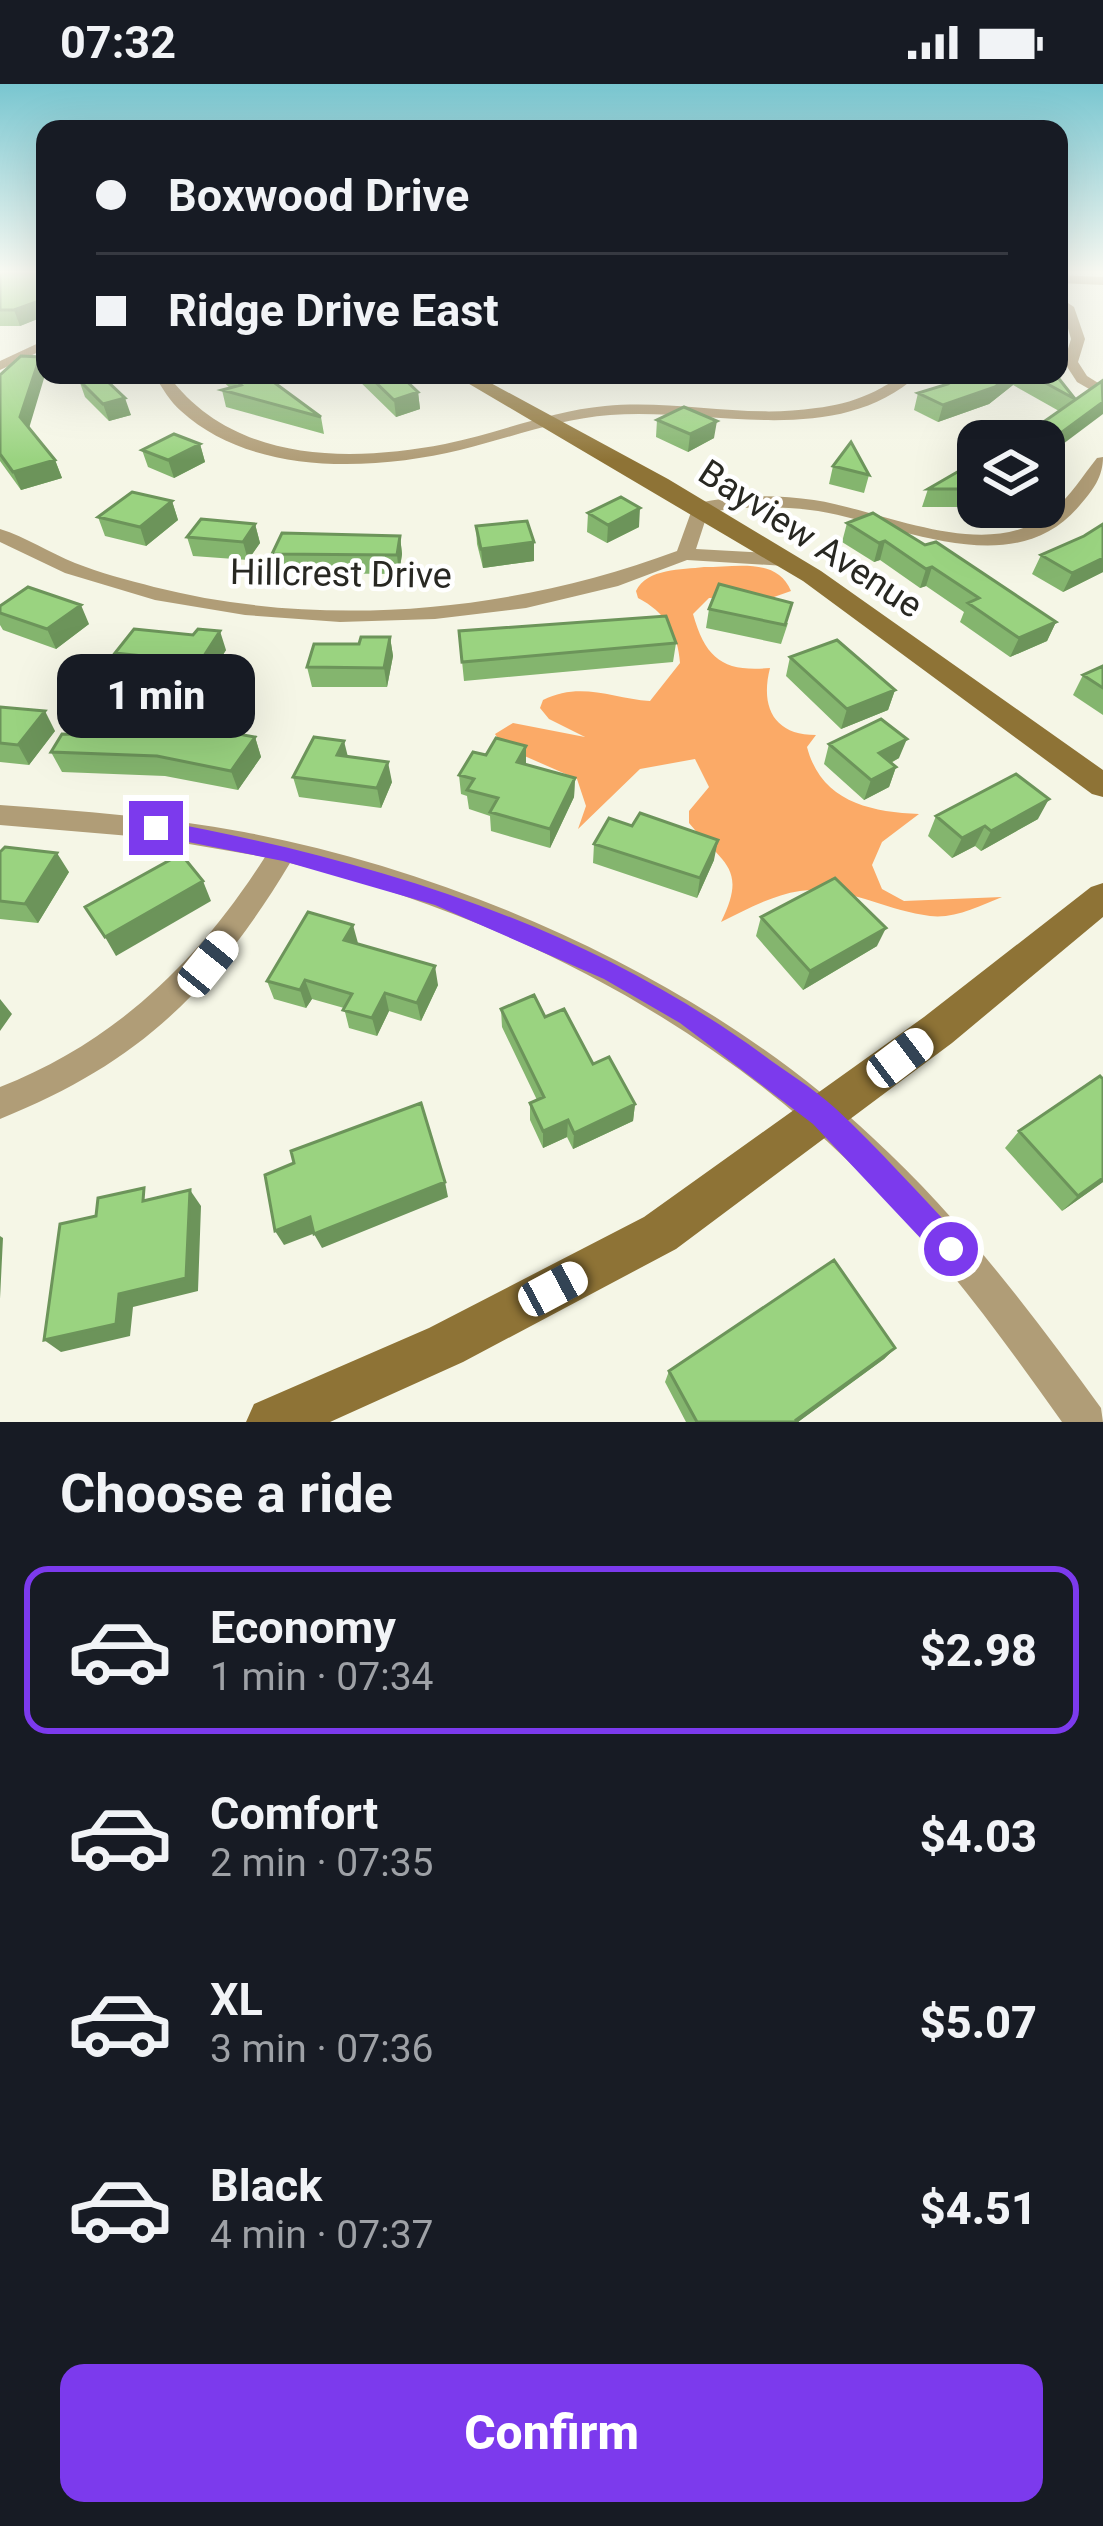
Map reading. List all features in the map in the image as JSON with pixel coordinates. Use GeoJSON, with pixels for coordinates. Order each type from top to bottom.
{"type":"FeatureCollection","features":[{"type":"Feature","properties":{"kind":"main road","name":"Bayview Avenue"},"geometry":{"type":"LineString","coordinates":[[479,384],[785,560],[1103,786]]}},
{"type":"Feature","properties":{"kind":"main road"},"geometry":{"type":"LineString","coordinates":[[1064,757],[1103,774]]}},
{"type":"Feature","properties":{"kind":"main road"},"geometry":{"type":"LineString","coordinates":[[1064,757],[1103,801]]}},
{"type":"Feature","properties":{"kind":"main road"},"geometry":{"type":"LineString","coordinates":[[272,1422],[446,1346],[660,1233],[938,1030],[1103,897]]}},
{"type":"Feature","properties":{"kind":"street"},"geometry":{"type":"LineString","coordinates":[[0,366],[36,348]]}},
{"type":"Feature","properties":{"kind":"street"},"geometry":{"type":"LineString","coordinates":[[1068,364],[1103,393]]}},
{"type":"Feature","properties":{"kind":"street"},"geometry":{"type":"LineString","coordinates":[[166,384],[176,398],[214,428],[246,442],[309,454],[364,456],[440,449],[542,419],[637,408],[802,418],[857,406],[900,384]]}},
{"type":"Feature","properties":{"kind":"street"},"geometry":{"type":"LineString","coordinates":[[685,554],[700,508],[754,501],[798,503],[911,530],[982,539],[1027,530],[1062,514],[1103,462]]}},
{"type":"Feature","properties":{"kind":"street","name":"Hillcrest Drive"},"geometry":{"type":"LineString","coordinates":[[0,535],[43,560],[111,584],[179,598],[304,612],[419,612],[549,600],[634,577],[685,554],[785,560]]}},
{"type":"Feature","properties":{"kind":"street"},"geometry":{"type":"LineString","coordinates":[[0,814],[156,828],[283,852],[441,898],[613,972],[689,1015],[823,1115],[951,1249],[1088,1422]]}},
{"type":"Feature","properties":{"kind":"street"},"geometry":{"type":"LineString","coordinates":[[0,1103],[75,1068],[148,1020],[219,952],[283,852]]}},
{"type":"Feature","properties":{"kind":"shaded area"},"geometry":{"type":"Polygon","coordinates":[[[754,566],[785,580],[791,591],[774,597],[709,598],[693,614],[704,642],[729,665],[770,668],[767,695],[774,716],[790,730],[816,735],[807,747],[823,780],[835,791],[865,806],[919,814],[882,842],[872,865],[882,889],[904,901],[1002,897],[939,916],[834,892],[800,891],[769,899],[721,922],[732,877],[721,857],[689,823],[689,811],[709,787],[695,759],[640,769],[578,829],[586,806],[577,779],[504,747],[495,734],[513,723],[585,737],[549,719],[540,708],[543,700],[557,694],[583,691],[650,701],[680,663],[679,652],[668,624],[636,591],[657,574],[754,566]]]}},
{"type":"Feature","properties":{"kind":"building"},"geometry":{"type":"Polygon","coordinates":[[[21,356],[36,357],[20,417],[55,460],[13,472],[0,454],[0,375],[21,356]]]}},
{"type":"Feature","properties":{"kind":"building"},"geometry":{"type":"Polygon","coordinates":[[[1102,381],[1103,402],[1065,430],[1065,420],[1046,420],[1102,381]]]}},
{"type":"Feature","properties":{"kind":"building"},"geometry":{"type":"Polygon","coordinates":[[[83,384],[110,384],[125,398],[103,404],[83,384]]]}},
{"type":"Feature","properties":{"kind":"building"},"geometry":{"type":"Polygon","coordinates":[[[276,384],[321,417],[222,390],[276,384]]]}},
{"type":"Feature","properties":{"kind":"building"},"geometry":{"type":"Polygon","coordinates":[[[377,384],[410,384],[418,392],[394,400],[377,384]]]}},
{"type":"Feature","properties":{"kind":"building"},"geometry":{"type":"Polygon","coordinates":[[[948,384],[999,384],[943,405],[918,393],[948,384]]]}},
{"type":"Feature","properties":{"kind":"building"},"geometry":{"type":"Polygon","coordinates":[[[1048,384],[1063,384],[1075,399],[1048,384]]]}},
{"type":"Feature","properties":{"kind":"building"},"geometry":{"type":"Polygon","coordinates":[[[684,407],[717,421],[690,434],[657,420],[684,407]]]}},
{"type":"Feature","properties":{"kind":"building"},"geometry":{"type":"Polygon","coordinates":[[[174,434],[200,444],[168,460],[142,450],[174,434]]]}},
{"type":"Feature","properties":{"kind":"building"},"geometry":{"type":"Polygon","coordinates":[[[851,442],[869,475],[833,466],[851,442]]]}},
{"type":"Feature","properties":{"kind":"building"},"geometry":{"type":"Polygon","coordinates":[[[957,472],[957,489],[928,489],[957,472]]]}},
{"type":"Feature","properties":{"kind":"building"},"geometry":{"type":"Polygon","coordinates":[[[132,492],[172,501],[140,527],[98,517],[132,492]]]}},
{"type":"Feature","properties":{"kind":"building"},"geometry":{"type":"Polygon","coordinates":[[[621,497],[640,508],[608,525],[588,513],[621,497]]]}},
{"type":"Feature","properties":{"kind":"building"},"geometry":{"type":"Polygon","coordinates":[[[873,513],[925,545],[936,542],[1056,622],[1019,638],[968,603],[979,598],[932,567],[926,569],[847,523],[873,513]]]}},
{"type":"Feature","properties":{"kind":"building"},"geometry":{"type":"Polygon","coordinates":[[[201,519],[255,524],[243,542],[187,537],[201,519]]]}},
{"type":"Feature","properties":{"kind":"building"},"geometry":{"type":"Polygon","coordinates":[[[527,521],[534,542],[481,549],[476,526],[527,521]]]}},
{"type":"Feature","properties":{"kind":"building"},"geometry":{"type":"Polygon","coordinates":[[[1103,524],[1103,558],[1072,573],[1041,555],[1084,536],[1103,524]]]}},
{"type":"Feature","properties":{"kind":"building"},"geometry":{"type":"Polygon","coordinates":[[[282,533],[400,536],[397,555],[272,554],[282,533]]]}},
{"type":"Feature","properties":{"kind":"building"},"geometry":{"type":"Polygon","coordinates":[[[719,584],[792,603],[785,625],[709,609],[719,584]]]}},
{"type":"Feature","properties":{"kind":"building"},"geometry":{"type":"Polygon","coordinates":[[[28,587],[81,605],[47,629],[0,613],[0,606],[28,587]]]}},
{"type":"Feature","properties":{"kind":"building"},"geometry":{"type":"Polygon","coordinates":[[[666,616],[676,643],[462,662],[459,631],[666,616]]]}},
{"type":"Feature","properties":{"kind":"building"},"geometry":{"type":"Polygon","coordinates":[[[134,629],[193,635],[198,629],[220,631],[200,662],[115,653],[134,629]]]}},
{"type":"Feature","properties":{"kind":"building"},"geometry":{"type":"Polygon","coordinates":[[[361,637],[390,637],[384,668],[307,667],[314,644],[359,644],[361,637]]]}},
{"type":"Feature","properties":{"kind":"building"},"geometry":{"type":"Polygon","coordinates":[[[837,640],[895,690],[847,709],[790,657],[837,640]]]}},
{"type":"Feature","properties":{"kind":"building"},"geometry":{"type":"Polygon","coordinates":[[[1103,666],[1103,688],[1083,675],[1103,666]]]}},
{"type":"Feature","properties":{"kind":"building"},"geometry":{"type":"Polygon","coordinates":[[[0,707],[45,711],[18,745],[0,743],[0,707]]]}},
{"type":"Feature","properties":{"kind":"building"},"geometry":{"type":"Polygon","coordinates":[[[881,719],[907,739],[879,753],[896,767],[871,780],[829,744],[881,719]]]}},
{"type":"Feature","properties":{"kind":"building"},"geometry":{"type":"Polygon","coordinates":[[[112,722],[194,726],[255,737],[231,771],[157,756],[51,752],[62,734],[104,735],[112,722]]]}},
{"type":"Feature","properties":{"kind":"building"},"geometry":{"type":"Polygon","coordinates":[[[314,737],[344,741],[337,755],[388,762],[377,788],[293,777],[314,737]]]}},
{"type":"Feature","properties":{"kind":"building"},"geometry":{"type":"Polygon","coordinates":[[[496,738],[526,746],[517,762],[575,778],[550,829],[490,812],[498,798],[467,790],[474,779],[459,775],[473,752],[486,755],[496,738]]]}},
{"type":"Feature","properties":{"kind":"building"},"geometry":{"type":"Polygon","coordinates":[[[1016,774],[1049,799],[991,831],[985,826],[962,838],[936,816],[1016,774]]]}},
{"type":"Feature","properties":{"kind":"building"},"geometry":{"type":"Polygon","coordinates":[[[640,813],[718,840],[700,878],[594,844],[609,818],[632,826],[640,813]]]}},
{"type":"Feature","properties":{"kind":"building"},"geometry":{"type":"Polygon","coordinates":[[[5,847],[57,853],[25,904],[0,901],[0,852],[5,847]]]}},
{"type":"Feature","properties":{"kind":"building"},"geometry":{"type":"Polygon","coordinates":[[[181,854],[203,881],[105,937],[85,907],[181,854]]]}},
{"type":"Feature","properties":{"kind":"building"},"geometry":{"type":"Polygon","coordinates":[[[835,878],[886,928],[810,971],[761,917],[835,878]]]}},
{"type":"Feature","properties":{"kind":"building"},"geometry":{"type":"Polygon","coordinates":[[[308,912],[353,925],[344,940],[435,966],[417,1003],[385,993],[372,1018],[343,1010],[352,994],[305,980],[300,990],[267,981],[308,912]]]}},
{"type":"Feature","properties":{"kind":"building"},"geometry":{"type":"Polygon","coordinates":[[[534,995],[545,1017],[564,1009],[593,1064],[609,1057],[635,1104],[574,1133],[568,1120],[543,1131],[530,1103],[544,1097],[501,1009],[534,995]]]}},
{"type":"Feature","properties":{"kind":"building"},"geometry":{"type":"Polygon","coordinates":[[[1100,1076],[1103,1178],[1078,1196],[1019,1131],[1100,1076]]]}},
{"type":"Feature","properties":{"kind":"building"},"geometry":{"type":"Polygon","coordinates":[[[421,1103],[445,1182],[314,1234],[310,1217],[275,1231],[265,1175],[294,1163],[291,1151],[421,1103]]]}},
{"type":"Feature","properties":{"kind":"building"},"geometry":{"type":"Polygon","coordinates":[[[144,1188],[143,1201],[190,1190],[186,1278],[119,1294],[116,1324],[44,1340],[60,1224],[96,1216],[98,1198],[144,1188]]]}},
{"type":"Feature","properties":{"kind":"building"},"geometry":{"type":"Polygon","coordinates":[[[834,1260],[895,1348],[797,1422],[697,1422],[669,1371],[834,1260]]]}},
{"type":"Feature","properties":{"kind":"route"},"geometry":{"type":"LineString","coordinates":[[156,828],[283,852],[391,882],[441,898],[613,972],[689,1015],[823,1115],[895,1185],[951,1249]]}}]}
